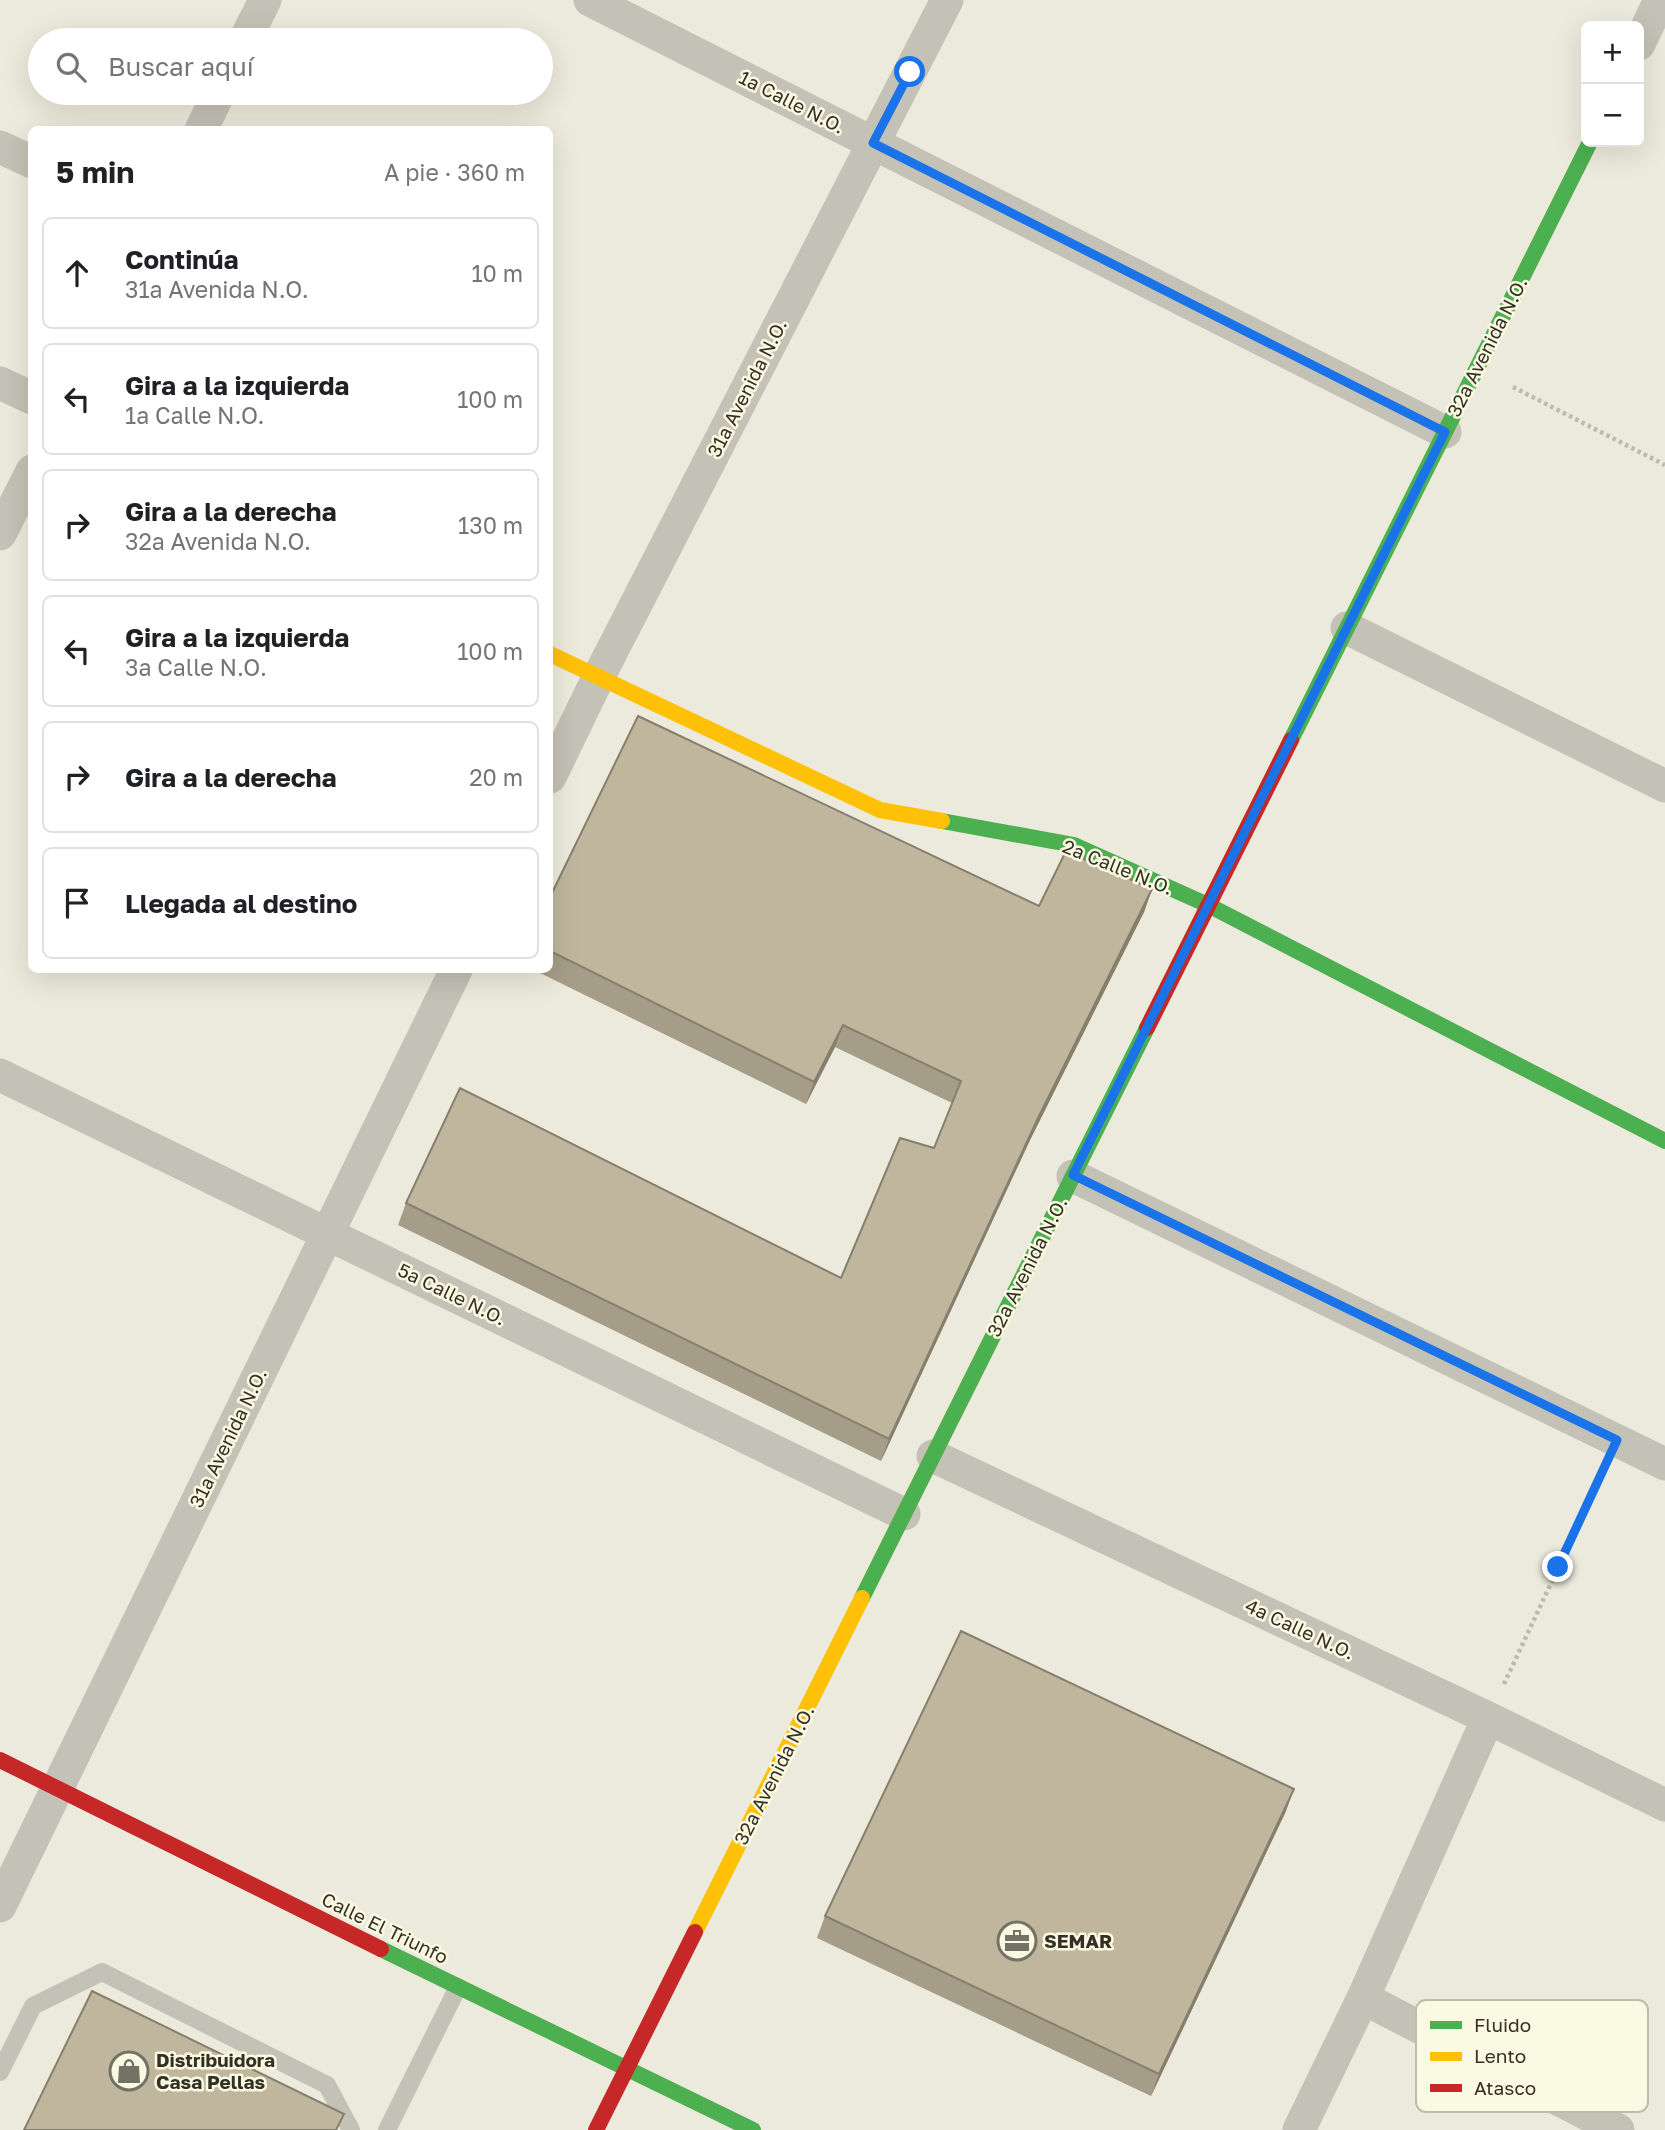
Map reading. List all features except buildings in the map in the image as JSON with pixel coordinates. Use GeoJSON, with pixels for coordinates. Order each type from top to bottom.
{"type":"FeatureCollection","features":[{"type":"Feature","properties":{"kind":"street"},"geometry":{"type":"LineString","coordinates":[[251,28],[265,0]]}},
{"type":"Feature","properties":{"kind":"street","name":"1a Calle N.O."},"geometry":{"type":"LineString","coordinates":[[590,0],[1445,432]]}},
{"type":"Feature","properties":{"kind":"street","name":"31a Avenida N.O."},"geometry":{"type":"LineString","coordinates":[[553,771],[598,678],[947,0]]}},
{"type":"Feature","properties":{"kind":"street"},"geometry":{"type":"LineString","coordinates":[[1644,34],[1660,0]]}},
{"type":"Feature","properties":{"kind":"street"},"geometry":{"type":"LineString","coordinates":[[203,126],[213,105]]}},
{"type":"Feature","properties":{"kind":"street"},"geometry":{"type":"LineString","coordinates":[[0,147],[28,160]]}},
{"type":"Feature","properties":{"kind":"street","name":"32a Avenida N.O."},"geometry":{"type":"LineString","coordinates":[[596,2130],[1588,147]]}},
{"type":"Feature","properties":{"kind":"street"},"geometry":{"type":"LineString","coordinates":[[0,383],[28,396]]}},
{"type":"Feature","properties":{"kind":"street"},"geometry":{"type":"LineString","coordinates":[[0,534],[28,479]]}},
{"type":"Feature","properties":{"kind":"street"},"geometry":{"type":"LineString","coordinates":[[1347,628],[1665,786]]}},
{"type":"Feature","properties":{"kind":"street","name":"2a Calle N.O."},"geometry":{"type":"LineString","coordinates":[[553,656],[880,810],[1074,845],[1208,905],[1665,1141]]}},
{"type":"Feature","properties":{"kind":"street","name":"31a Avenida N.O."},"geometry":{"type":"LineString","coordinates":[[0,1906],[455,973]]}},
{"type":"Feature","properties":{"kind":"street","name":"5a Calle N.O."},"geometry":{"type":"LineString","coordinates":[[0,1075],[904,1514]]}},
{"type":"Feature","properties":{"kind":"street"},"geometry":{"type":"LineString","coordinates":[[1073,1175],[1665,1464]]}},
{"type":"Feature","properties":{"kind":"street","name":"4a Calle N.O."},"geometry":{"type":"LineString","coordinates":[[933,1455],[1488,1718],[1665,1805]]}},
{"type":"Feature","properties":{"kind":"street"},"geometry":{"type":"LineString","coordinates":[[1299,2130],[1363,1997],[1488,1718]]}},
{"type":"Feature","properties":{"kind":"street","name":"Calle El Triunfo"},"geometry":{"type":"LineString","coordinates":[[0,1760],[753,2130]]}},
{"type":"Feature","properties":{"kind":"street"},"geometry":{"type":"LineString","coordinates":[[1363,1997],[1416,2025]]}},
{"type":"Feature","properties":{"kind":"street"},"geometry":{"type":"LineString","coordinates":[[1583,2112],[1618,2130]]}},
{"type":"Feature","properties":{"kind":"lane"},"geometry":{"type":"LineString","coordinates":[[0,2071],[33,2006],[102,1972],[327,2085],[351,2130]]}},
{"type":"Feature","properties":{"kind":"lane"},"geometry":{"type":"LineString","coordinates":[[387,2130],[458,1987]]}},
{"type":"Feature","properties":{"kind":"path"},"geometry":{"type":"LineString","coordinates":[[1477,368],[1665,465]]}},
{"type":"Feature","properties":{"kind":"path"},"geometry":{"type":"LineString","coordinates":[[1488,1718],[1617,1440]]}},
{"type":"Feature","properties":{"kind":"traffic: fast"},"geometry":{"type":"LineString","coordinates":[[1291,740],[1588,147]]}},
{"type":"Feature","properties":{"kind":"traffic: fast"},"geometry":{"type":"LineString","coordinates":[[942,821],[1074,845],[1208,905],[1665,1141]]}},
{"type":"Feature","properties":{"kind":"traffic: fast"},"geometry":{"type":"LineString","coordinates":[[862,1598],[1147,1028]]}},
{"type":"Feature","properties":{"kind":"traffic: fast"},"geometry":{"type":"LineString","coordinates":[[381,1949],[753,2130]]}},
{"type":"Feature","properties":{"kind":"traffic: slow"},"geometry":{"type":"LineString","coordinates":[[553,655],[880,810],[942,821]]}},
{"type":"Feature","properties":{"kind":"traffic: slow"},"geometry":{"type":"LineString","coordinates":[[695,1932],[862,1598]]}},
{"type":"Feature","properties":{"kind":"traffic: jam"},"geometry":{"type":"LineString","coordinates":[[1147,1028],[1291,740]]}},
{"type":"Feature","properties":{"kind":"traffic: jam"},"geometry":{"type":"LineString","coordinates":[[0,1760],[381,1949]]}},
{"type":"Feature","properties":{"kind":"traffic: jam"},"geometry":{"type":"LineString","coordinates":[[596,2130],[695,1932]]}},
{"type":"Feature","properties":{"kind":"place","name":"SEMAR"},"geometry":{"type":"Point","coordinates":[1017,1941]}},
{"type":"Feature","properties":{"kind":"place","name":"Distribuidora Casa Pellas"},"geometry":{"type":"Point","coordinates":[129,2071]}},
{"type":"Feature","properties":{"kind":"route"},"geometry":{"type":"LineString","coordinates":[[910,72],[873,143],[1445,432],[1073,1175],[1617,1440],[1558,1567]]}}]}
